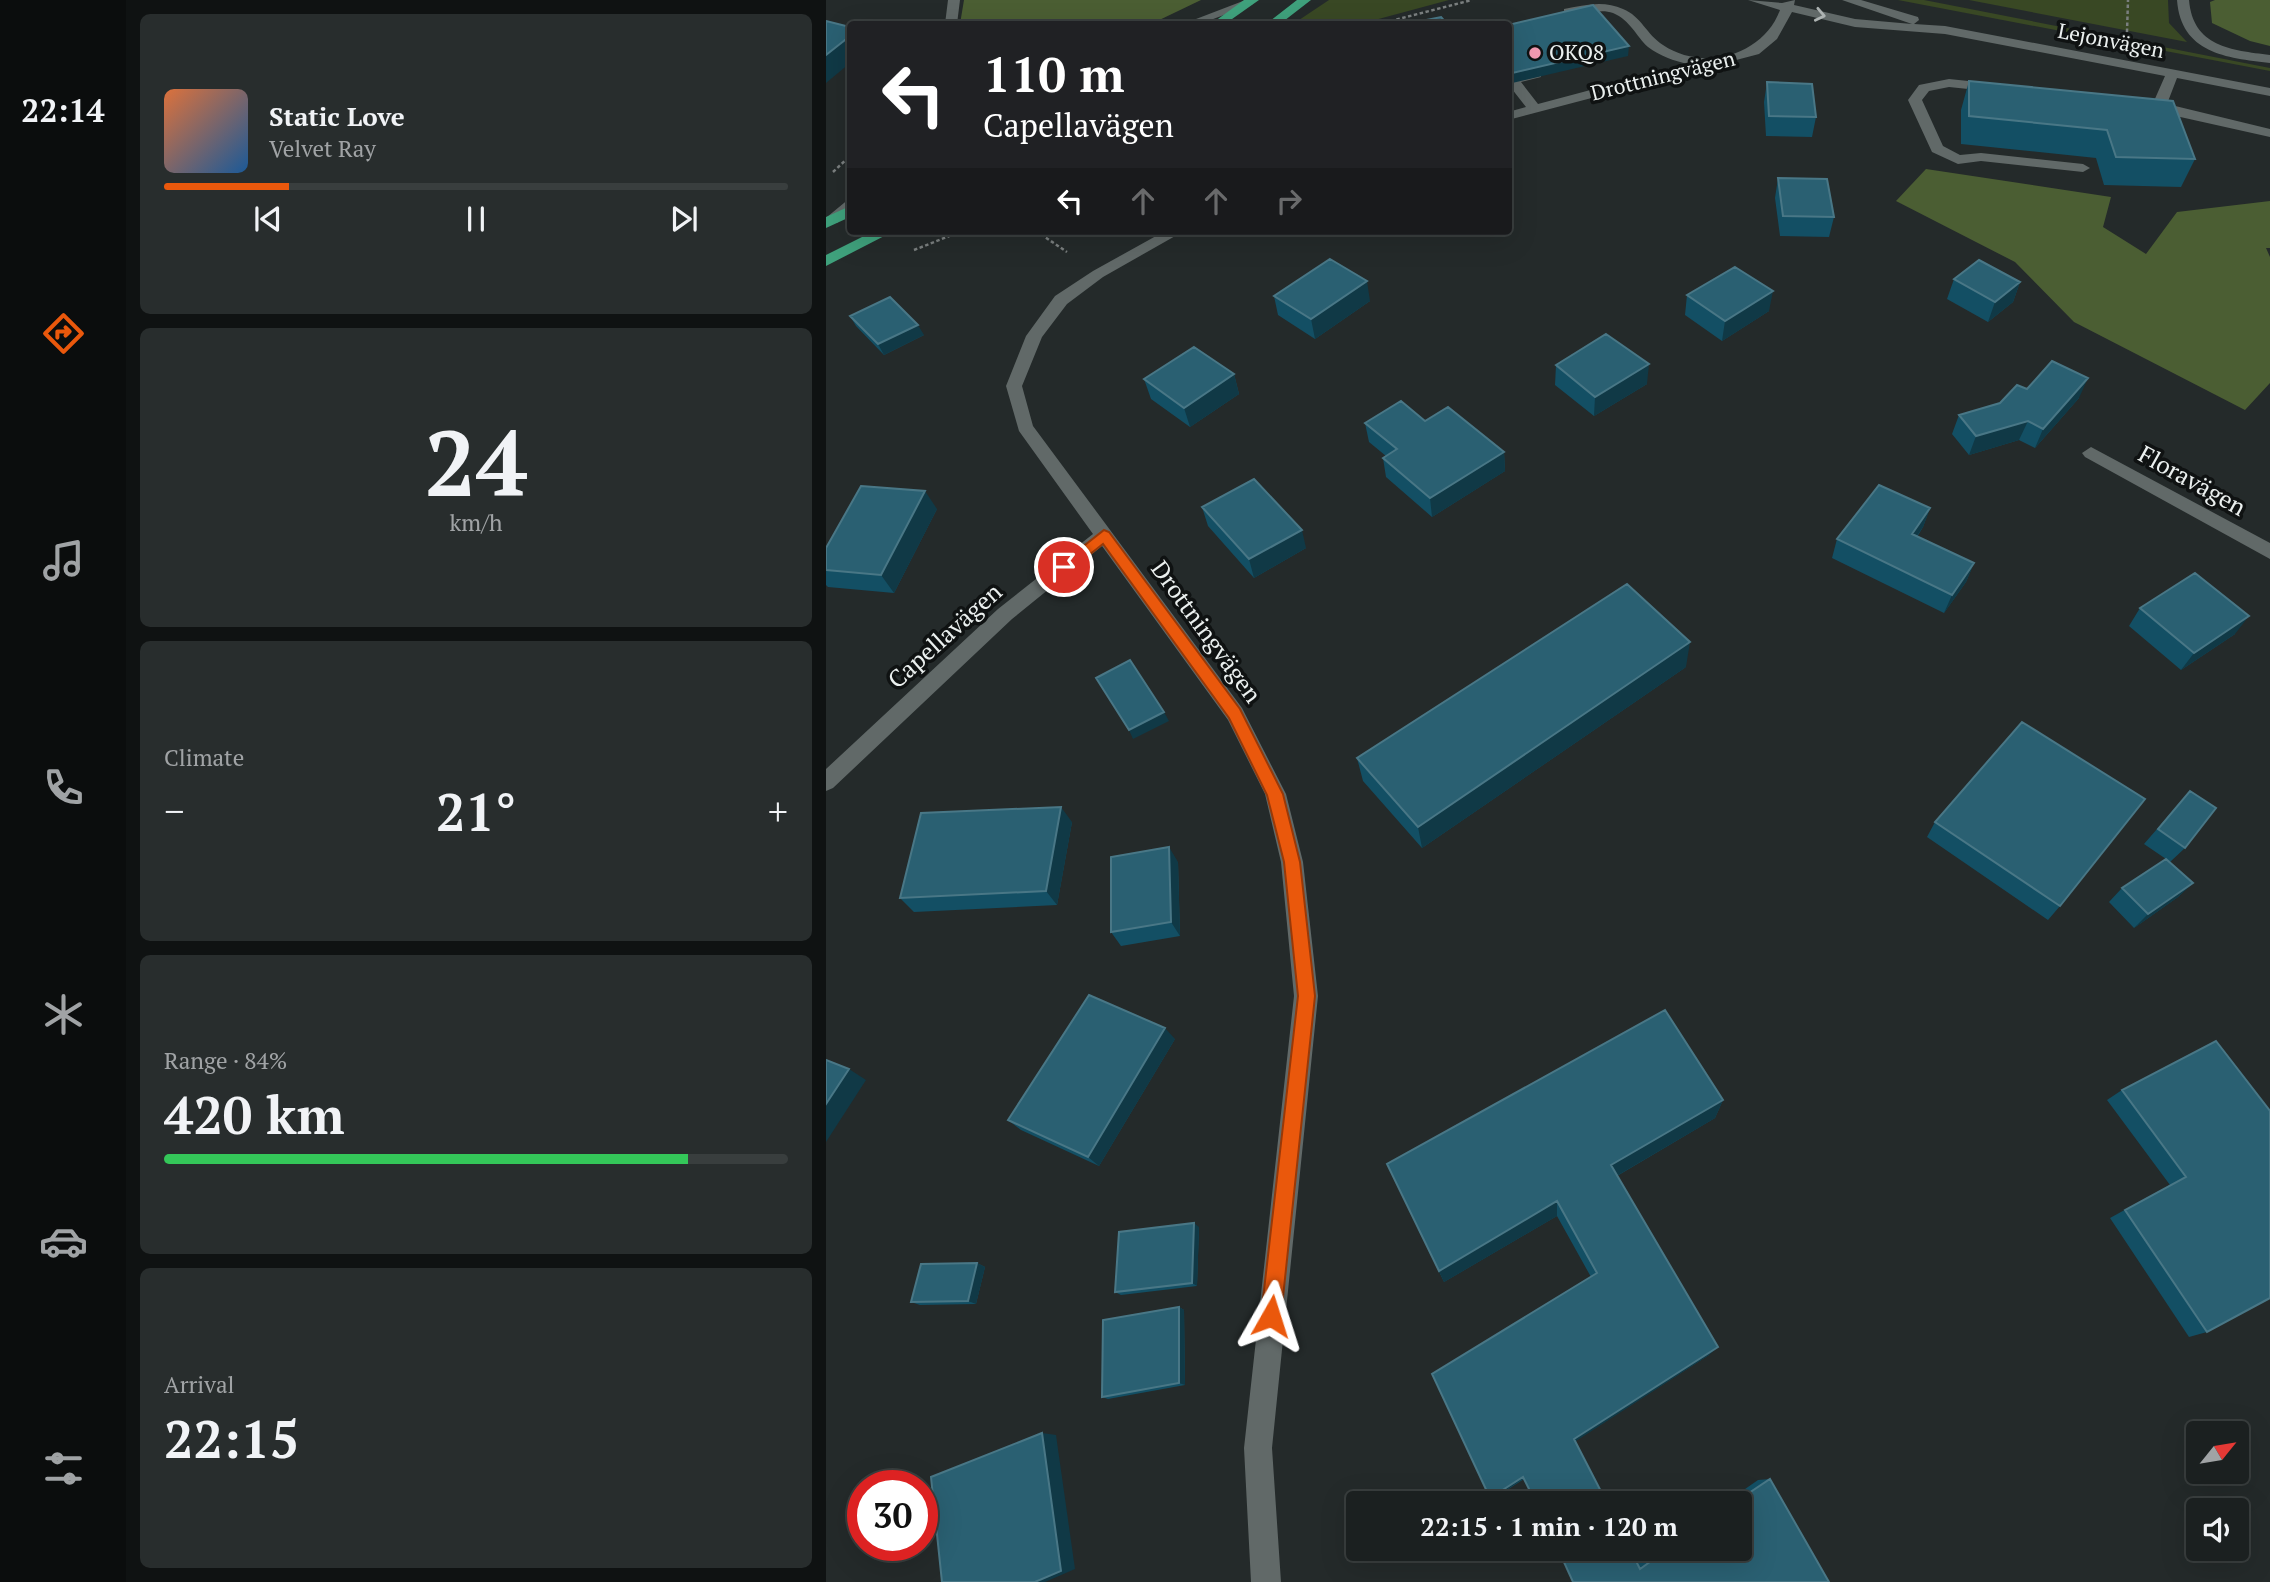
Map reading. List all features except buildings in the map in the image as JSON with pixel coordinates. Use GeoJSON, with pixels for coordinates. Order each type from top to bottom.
{"type":"FeatureCollection","features":[{"type":"Feature","properties":{"kind":"main road"},"geometry":{"type":"LineString","coordinates":[[1276,21],[1305,0]]}},
{"type":"Feature","properties":{"kind":"main road"},"geometry":{"type":"LineString","coordinates":[[1222,21],[1250,2]]}},
{"type":"Feature","properties":{"kind":"main road"},"geometry":{"type":"LineString","coordinates":[[829,221],[847,212]]}},
{"type":"Feature","properties":{"kind":"main road"},"geometry":{"type":"LineString","coordinates":[[826,261],[878,235]]}},
{"type":"Feature","properties":{"kind":"street"},"geometry":{"type":"LineString","coordinates":[[951,21],[954,0]]}},
{"type":"Feature","properties":{"kind":"street","name":"Lejonvägen"},"geometry":{"type":"LineString","coordinates":[[1754,0],[1788,4],[1855,23],[1945,30]]}},
{"type":"Feature","properties":{"kind":"street","name":"Lejonvägen"},"geometry":{"type":"LineString","coordinates":[[1848,0],[1945,30],[2270,92]]}},
{"type":"Feature","properties":{"kind":"street"},"geometry":{"type":"LineString","coordinates":[[2183,0],[2183,20],[2197,37],[2228,54],[2270,59]]}},
{"type":"Feature","properties":{"kind":"street"},"geometry":{"type":"LineString","coordinates":[[1197,21],[1250,2]]}},
{"type":"Feature","properties":{"kind":"street","name":"Drottningvägen"},"geometry":{"type":"LineString","coordinates":[[1512,115],[1754,51],[1772,40],[1788,4]]}},
{"type":"Feature","properties":{"kind":"street"},"geometry":{"type":"LineString","coordinates":[[1560,14],[1599,6],[1614,9],[1630,19],[1646,45],[1707,65]]}},
{"type":"Feature","properties":{"kind":"street"},"geometry":{"type":"LineString","coordinates":[[1512,77],[1551,70]]}},
{"type":"Feature","properties":{"kind":"street"},"geometry":{"type":"LineString","coordinates":[[2159,106],[2172,74]]}},
{"type":"Feature","properties":{"kind":"street"},"geometry":{"type":"LineString","coordinates":[[1512,78],[1535,108]]}},
{"type":"Feature","properties":{"kind":"street"},"geometry":{"type":"LineString","coordinates":[[2015,90],[1949,83],[1924,88],[1915,100],[1937,149],[1958,160],[1981,157],[2083,168]]}},
{"type":"Feature","properties":{"kind":"street"},"geometry":{"type":"LineString","coordinates":[[2120,102],[2159,106],[2270,133]]}},
{"type":"Feature","properties":{"kind":"street"},"geometry":{"type":"LineString","coordinates":[[829,221],[847,205]]}},
{"type":"Feature","properties":{"kind":"street","name":"Drottningvägen"},"geometry":{"type":"LineString","coordinates":[[1169,235],[1098,274],[1061,300],[1034,336],[1014,386],[1025,427],[1235,713],[1275,794],[1292,862],[1306,996],[1258,1448],[1266,1582]]}},
{"type":"Feature","properties":{"kind":"street","name":"Floravägen"},"geometry":{"type":"LineString","coordinates":[[2091,453],[2270,552]]}},
{"type":"Feature","properties":{"kind":"street","name":"Capellavägen"},"geometry":{"type":"LineString","coordinates":[[826,782],[1005,614],[1104,536]]}},
{"type":"Feature","properties":{"kind":"path"},"geometry":{"type":"LineString","coordinates":[[1397,21],[1472,0]]}},
{"type":"Feature","properties":{"kind":"path"},"geometry":{"type":"LineString","coordinates":[[2126,36],[2128,0]]}},
{"type":"Feature","properties":{"kind":"path"},"geometry":{"type":"LineString","coordinates":[[826,178],[847,159]]}},
{"type":"Feature","properties":{"kind":"green space"},"geometry":{"type":"Polygon","coordinates":[[[964,0],[1201,0],[1157,21],[960,21],[964,0]]]}},
{"type":"Feature","properties":{"kind":"green space"},"geometry":{"type":"Polygon","coordinates":[[[1329,0],[1449,0],[1371,21],[1298,21],[1329,0]]]}},
{"type":"Feature","properties":{"kind":"green space"},"geometry":{"type":"Polygon","coordinates":[[[1898,0],[1924,0],[2270,68],[2270,71],[1898,0]]]}},
{"type":"Feature","properties":{"kind":"green space"},"geometry":{"type":"Polygon","coordinates":[[[1969,0],[2168,0],[2169,23],[2187,42],[1969,0]]]}},
{"type":"Feature","properties":{"kind":"green space"},"geometry":{"type":"Polygon","coordinates":[[[2270,0],[2270,46],[2250,41],[2212,23],[2210,2],[2270,0]]]}},
{"type":"Feature","properties":{"kind":"green space"},"geometry":{"type":"Polygon","coordinates":[[[1926,169],[2111,197],[2103,227],[2146,254],[2177,212],[2270,201],[2270,248],[2266,248],[2270,257],[2270,383],[2245,410],[2074,322],[2015,262],[1896,201],[1926,169]]]}},
{"type":"Feature","properties":{"kind":"place","name":"OKQ8"},"geometry":{"type":"Point","coordinates":[1535,53]}},
{"type":"Feature","properties":{"kind":"route"},"geometry":{"type":"LineString","coordinates":[[1064,567],[1104,536],[1235,713],[1275,794],[1292,862],[1306,996],[1271,1316]]}}]}
